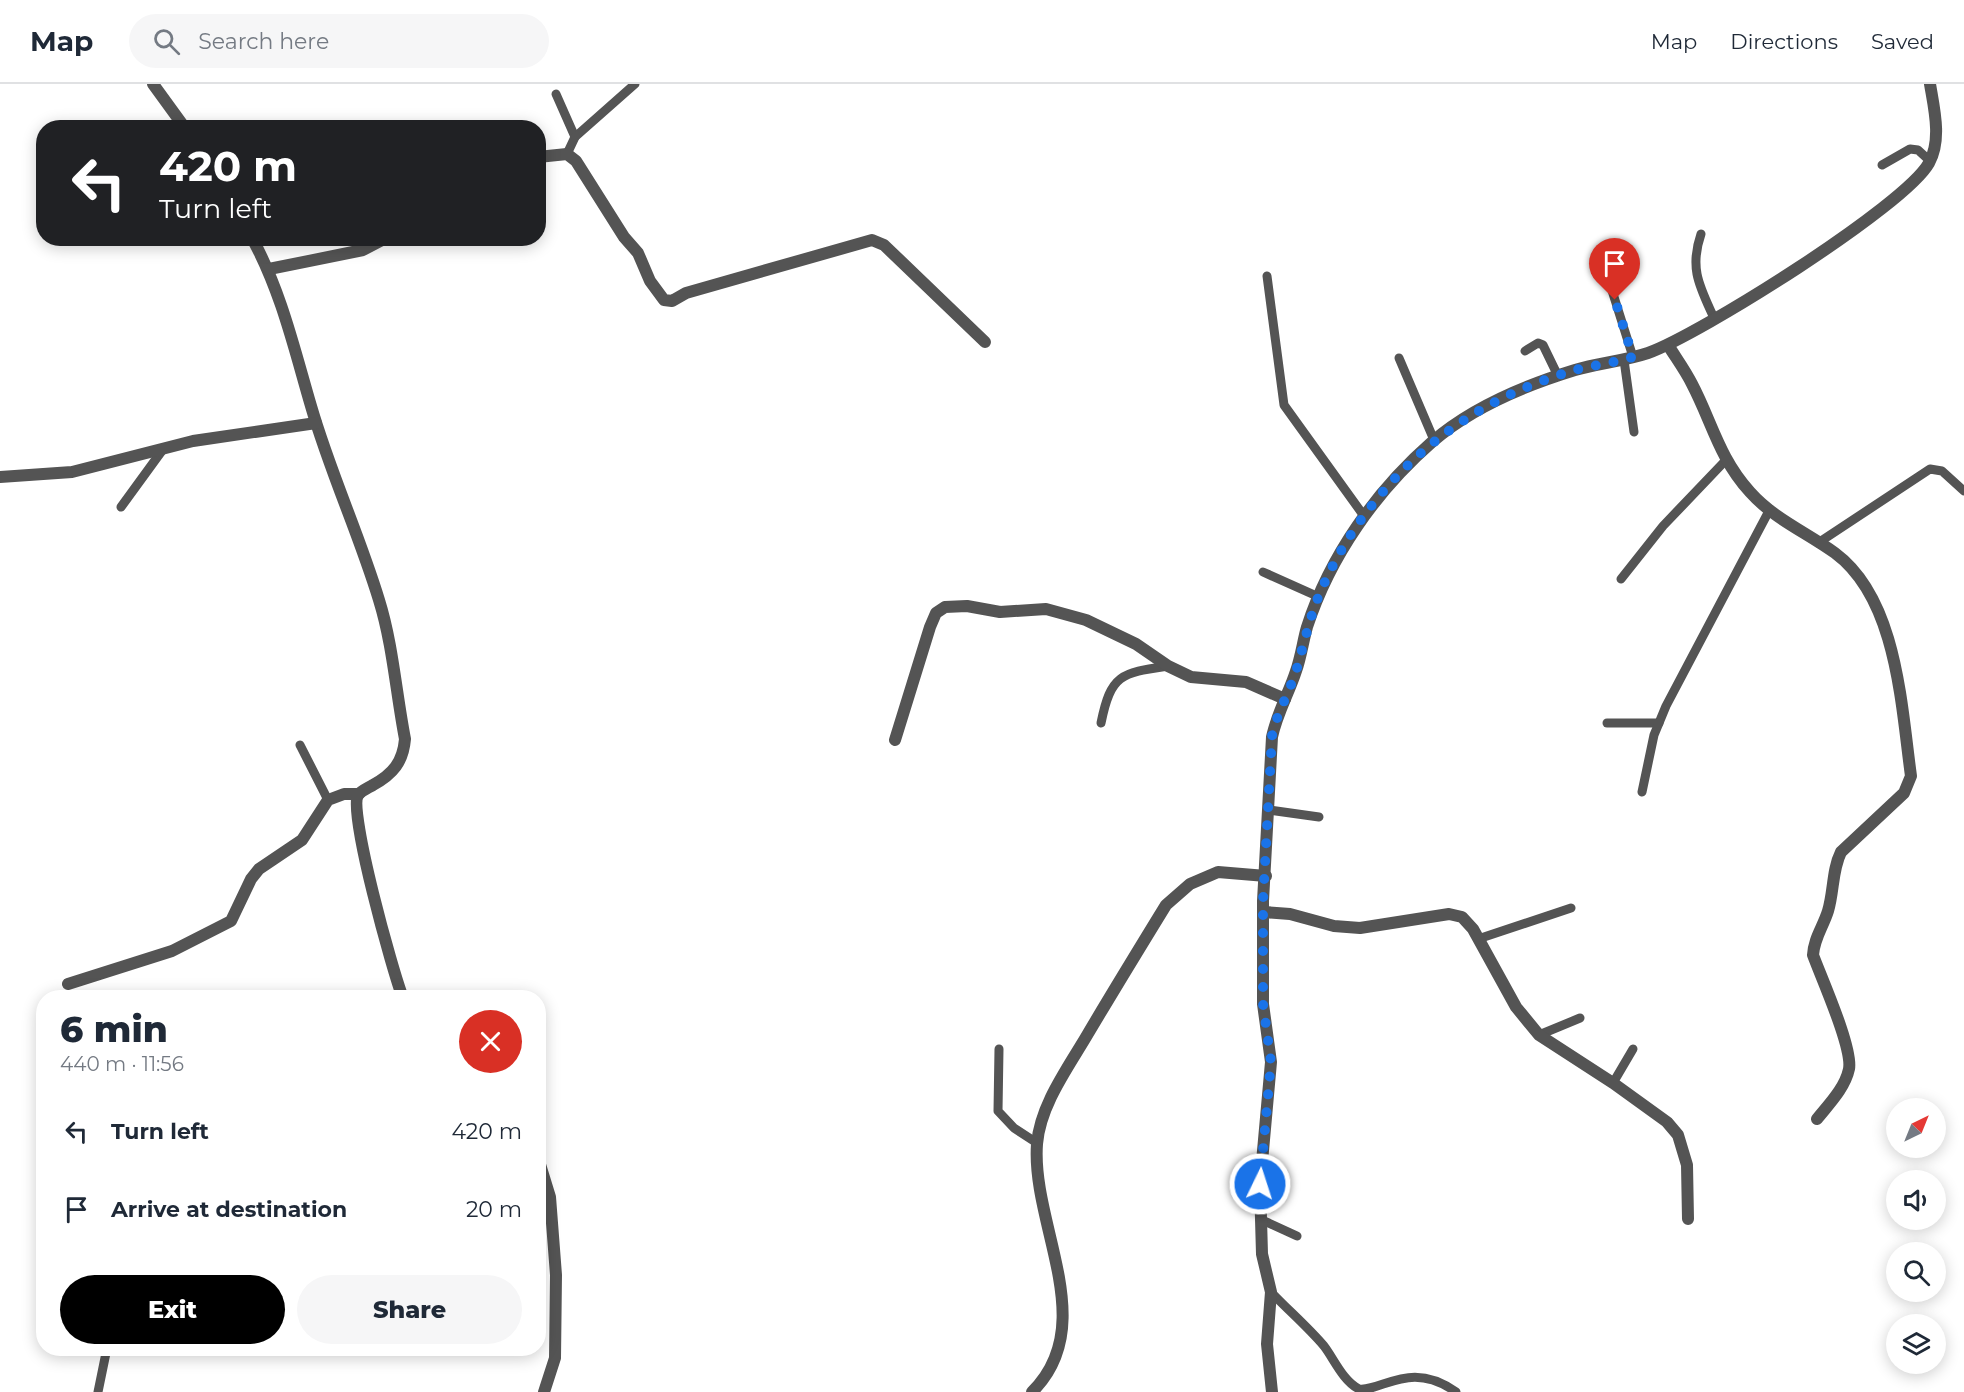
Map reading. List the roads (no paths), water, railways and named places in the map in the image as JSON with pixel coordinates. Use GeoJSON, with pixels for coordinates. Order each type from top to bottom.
{"type":"FeatureCollection","features":[{"type":"Feature","properties":{"kind":"street"},"geometry":{"type":"LineString","coordinates":[[153,84],[179,120]]}},
{"type":"Feature","properties":{"kind":"street"},"geometry":{"type":"LineString","coordinates":[[1272,1392],[1267,1344],[1271,1292],[1262,1254],[1260,1165],[1269,1109],[1271,1062],[1263,1004],[1264,912],[1272,736],[1319,597],[1344,545],[1364,516],[1404,469],[1434,440],[1495,402],[1558,376],[1629,359],[1668,345],[1864,221],[1907,189],[1930,161],[1935,144],[1935,118],[1930,84]]}},
{"type":"Feature","properties":{"kind":"street"},"geometry":{"type":"LineString","coordinates":[[546,156],[567,154],[576,161],[624,237],[638,253],[650,281],[664,300],[672,301],[686,294],[872,240],[884,245],[985,342]]}},
{"type":"Feature","properties":{"kind":"street"},"geometry":{"type":"LineString","coordinates":[[68,984],[172,951],[231,921],[251,879],[259,869],[302,840],[328,800],[344,794],[359,794],[387,777],[398,766],[405,739],[380,602],[316,423],[294,342],[268,269],[256,246]]}},
{"type":"Feature","properties":{"kind":"street"},"geometry":{"type":"LineString","coordinates":[[268,269],[363,250],[371,246]]}},
{"type":"Feature","properties":{"kind":"street"},"geometry":{"type":"LineString","coordinates":[[1668,345],[1692,383],[1726,459],[1750,492],[1789,526],[1836,554],[1862,580],[1880,610],[1890,643],[1911,776],[1904,793],[1841,852],[1837,861],[1827,912],[1814,944],[1813,955],[1844,1037],[1850,1067],[1843,1084],[1817,1119]]}},
{"type":"Feature","properties":{"kind":"street"},"geometry":{"type":"LineString","coordinates":[[0,477],[72,472],[164,448],[316,423]]}},
{"type":"Feature","properties":{"kind":"street"},"geometry":{"type":"LineString","coordinates":[[895,740],[930,627],[936,613],[945,607],[967,606],[1000,612],[1046,609],[1086,620],[1136,644],[1167,666],[1191,677],[1246,682],[1285,699]]}},
{"type":"Feature","properties":{"kind":"street"},"geometry":{"type":"LineString","coordinates":[[359,794],[355,803],[357,823],[400,990]]}},
{"type":"Feature","properties":{"kind":"street"},"geometry":{"type":"LineString","coordinates":[[1032,1392],[1042,1382],[1061,1345],[1064,1313],[1038,1175],[1037,1143],[1047,1109],[1064,1075],[1166,905],[1190,884],[1218,872],[1266,876]]}},
{"type":"Feature","properties":{"kind":"street"},"geometry":{"type":"LineString","coordinates":[[1264,912],[1290,914],[1334,926],[1360,928],[1449,914],[1462,917],[1478,939],[1516,1007],[1539,1035],[1613,1083],[1667,1122],[1678,1135],[1687,1166],[1688,1219]]}},
{"type":"Feature","properties":{"kind":"street"},"geometry":{"type":"LineString","coordinates":[[544,1392],[555,1358],[556,1275],[550,1197],[546,1184]]}},
{"type":"Feature","properties":{"kind":"lane"},"geometry":{"type":"LineString","coordinates":[[567,154],[575,137],[634,84]]}},
{"type":"Feature","properties":{"kind":"lane"},"geometry":{"type":"LineString","coordinates":[[556,94],[575,137]]}},
{"type":"Feature","properties":{"kind":"lane"},"geometry":{"type":"LineString","coordinates":[[1882,165],[1911,148],[1918,150],[1930,161]]}},
{"type":"Feature","properties":{"kind":"lane"},"geometry":{"type":"LineString","coordinates":[[1701,234],[1695,251],[1694,267],[1714,318]]}},
{"type":"Feature","properties":{"kind":"lane"},"geometry":{"type":"LineString","coordinates":[[1267,276],[1284,405],[1364,516]]}},
{"type":"Feature","properties":{"kind":"lane"},"geometry":{"type":"LineString","coordinates":[[1609,281],[1629,359],[1634,432]]}},
{"type":"Feature","properties":{"kind":"lane"},"geometry":{"type":"LineString","coordinates":[[1525,351],[1538,344],[1543,345],[1558,376]]}},
{"type":"Feature","properties":{"kind":"lane"},"geometry":{"type":"LineString","coordinates":[[1399,358],[1434,440]]}},
{"type":"Feature","properties":{"kind":"lane"},"geometry":{"type":"LineString","coordinates":[[121,507],[164,448]]}},
{"type":"Feature","properties":{"kind":"lane"},"geometry":{"type":"LineString","coordinates":[[1621,579],[1663,526],[1726,459]]}},
{"type":"Feature","properties":{"kind":"lane"},"geometry":{"type":"LineString","coordinates":[[1818,543],[1930,469],[1942,471],[1964,491]]}},
{"type":"Feature","properties":{"kind":"lane"},"geometry":{"type":"LineString","coordinates":[[1642,792],[1659,723],[1770,509]]}},
{"type":"Feature","properties":{"kind":"lane"},"geometry":{"type":"LineString","coordinates":[[1263,573],[1319,597]]}},
{"type":"Feature","properties":{"kind":"lane"},"geometry":{"type":"LineString","coordinates":[[1101,723],[1107,694],[1119,679],[1132,671],[1167,666]]}},
{"type":"Feature","properties":{"kind":"lane"},"geometry":{"type":"LineString","coordinates":[[1607,723],[1659,723]]}},
{"type":"Feature","properties":{"kind":"lane"},"geometry":{"type":"LineString","coordinates":[[300,746],[328,800]]}},
{"type":"Feature","properties":{"kind":"lane"},"geometry":{"type":"LineString","coordinates":[[1269,810],[1319,817]]}},
{"type":"Feature","properties":{"kind":"lane"},"geometry":{"type":"LineString","coordinates":[[1478,939],[1571,908]]}},
{"type":"Feature","properties":{"kind":"lane"},"geometry":{"type":"LineString","coordinates":[[1539,1035],[1580,1018]]}},
{"type":"Feature","properties":{"kind":"lane"},"geometry":{"type":"LineString","coordinates":[[1613,1083],[1633,1049]]}},
{"type":"Feature","properties":{"kind":"lane"},"geometry":{"type":"LineString","coordinates":[[999,1050],[998,1111],[1014,1128],[1037,1143]]}},
{"type":"Feature","properties":{"kind":"lane"},"geometry":{"type":"LineString","coordinates":[[1260,1219],[1297,1236]]}},
{"type":"Feature","properties":{"kind":"lane"},"geometry":{"type":"LineString","coordinates":[[1271,1292],[1323,1345],[1342,1372],[1360,1390],[1369,1391],[1416,1378],[1432,1379],[1456,1392]]}},
{"type":"Feature","properties":{"kind":"lane"},"geometry":{"type":"LineString","coordinates":[[98,1392],[105,1356]]}}]}
